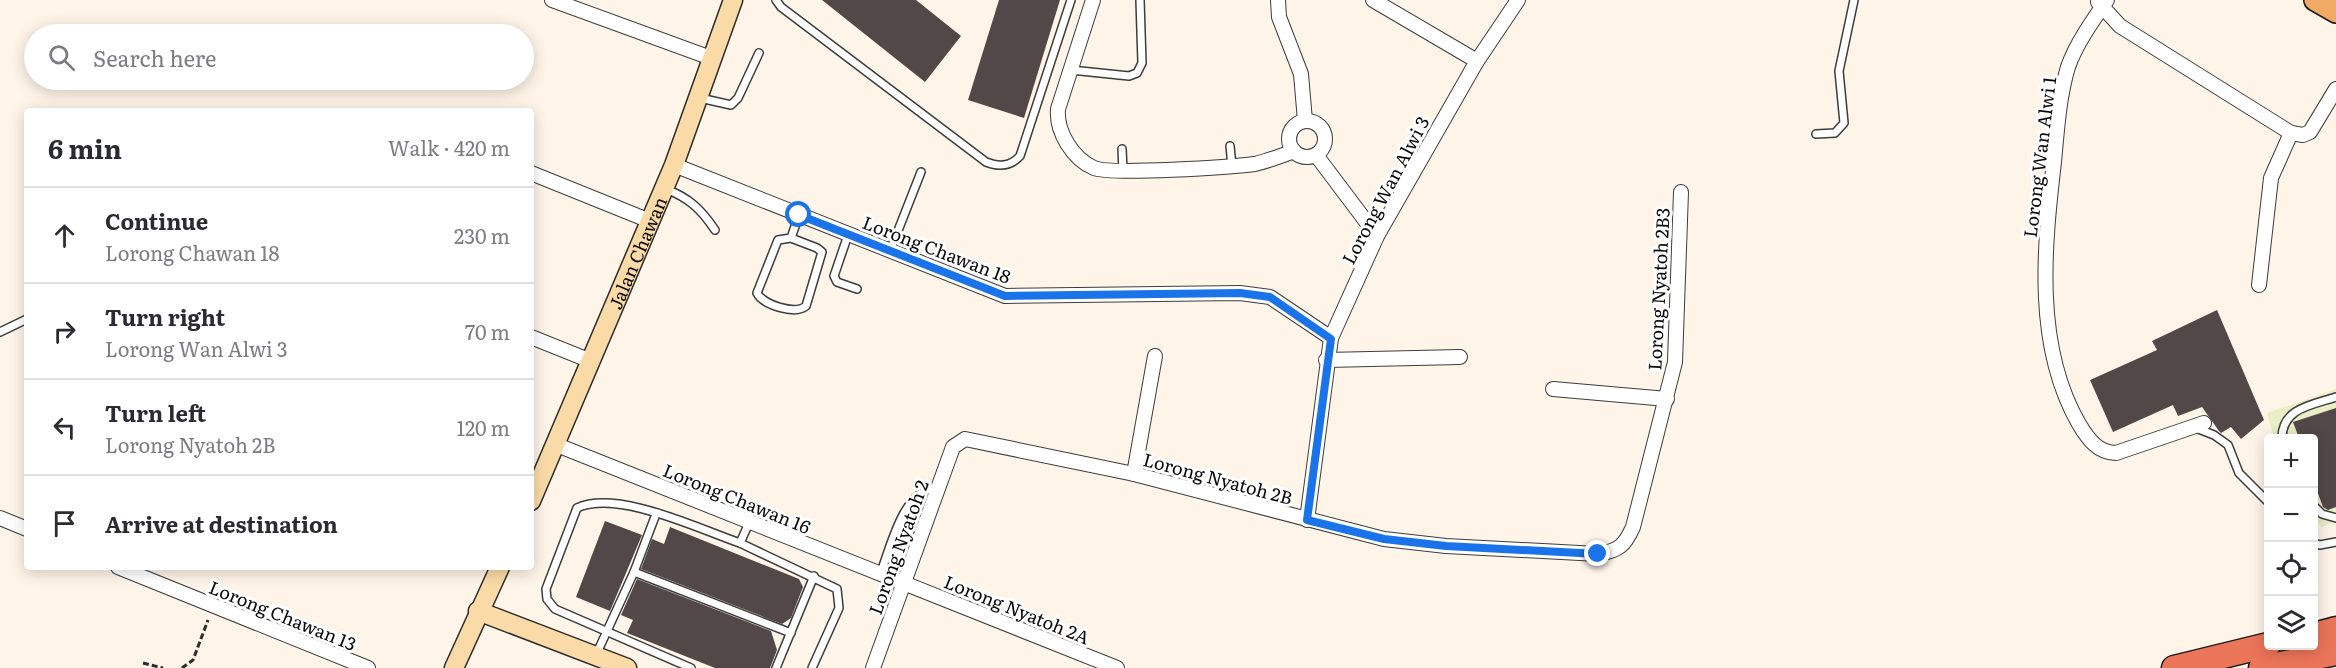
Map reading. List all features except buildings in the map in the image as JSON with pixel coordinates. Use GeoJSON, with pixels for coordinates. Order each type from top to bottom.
{"type":"FeatureCollection","features":[{"type":"Feature","properties":{"kind":"highway"},"geometry":{"type":"LineString","coordinates":[[2318,634],[2336,629]]}},
{"type":"Feature","properties":{"kind":"highway"},"geometry":{"type":"LineString","coordinates":[[2174,668],[2264,646]]}},
{"type":"Feature","properties":{"kind":"highway"},"geometry":{"type":"LineString","coordinates":[[2261,668],[2336,652]]}},
{"type":"Feature","properties":{"kind":"main road"},"geometry":{"type":"LineString","coordinates":[[2315,0],[2336,12]]}},
{"type":"Feature","properties":{"kind":"street"},"geometry":{"type":"LineString","coordinates":[[552,0],[711,58]]}},
{"type":"Feature","properties":{"kind":"street","name":"Jalan Chawan"},"geometry":{"type":"LineString","coordinates":[[534,495],[674,165],[733,0]]}},
{"type":"Feature","properties":{"kind":"street"},"geometry":{"type":"LineString","coordinates":[[1093,0],[1070,70],[1057,122],[1061,132],[1083,161],[1106,172],[1232,166],[1258,163],[1294,151]]}},
{"type":"Feature","properties":{"kind":"street"},"geometry":{"type":"LineString","coordinates":[[1278,0],[1279,17],[1301,74],[1305,121]]}},
{"type":"Feature","properties":{"kind":"street"},"geometry":{"type":"LineString","coordinates":[[1373,0],[1477,61]]}},
{"type":"Feature","properties":{"kind":"street","name":"Lorong Wan Alwi 3"},"geometry":{"type":"LineString","coordinates":[[1307,520],[1326,360],[1331,339],[1377,236],[1477,61],[1518,0]]}},
{"type":"Feature","properties":{"kind":"street","name":"Lorong Wan Alwi 1"},"geometry":{"type":"LineString","coordinates":[[2198,425],[2116,453],[2100,449],[2091,441],[2074,416],[2058,377],[2047,320],[2046,232],[2060,108],[2068,67],[2102,2],[2120,26],[2291,133]]}},
{"type":"Feature","properties":{"kind":"street"},"geometry":{"type":"LineString","coordinates":[[2259,285],[2271,178],[2291,133],[2303,135],[2310,132],[2336,89]]}},
{"type":"Feature","properties":{"kind":"street"},"geometry":{"type":"LineString","coordinates":[[1305,121],[1320,127],[1324,134],[1322,149],[1316,154],[1300,156],[1294,151],[1289,136],[1298,123],[1305,121]]}},
{"type":"Feature","properties":{"kind":"street"},"geometry":{"type":"LineString","coordinates":[[1316,154],[1377,236]]}},
{"type":"Feature","properties":{"kind":"street","name":"Lorong Chawan 18"},"geometry":{"type":"LineString","coordinates":[[674,165],[1005,296],[1240,293],[1270,297],[1331,339]]}},
{"type":"Feature","properties":{"kind":"street"},"geometry":{"type":"LineString","coordinates":[[534,174],[650,221]]}},
{"type":"Feature","properties":{"kind":"street","name":"Lorong Nyatoh 2B3"},"geometry":{"type":"LineString","coordinates":[[1633,527],[1675,362],[1681,192]]}},
{"type":"Feature","properties":{"kind":"street"},"geometry":{"type":"LineString","coordinates":[[534,338],[591,361]]}},
{"type":"Feature","properties":{"kind":"street"},"geometry":{"type":"LineString","coordinates":[[1134,474],[1155,356]]}},
{"type":"Feature","properties":{"kind":"street"},"geometry":{"type":"LineString","coordinates":[[1326,360],[1460,357]]}},
{"type":"Feature","properties":{"kind":"street"},"geometry":{"type":"LineString","coordinates":[[1553,389],[1667,399]]}},
{"type":"Feature","properties":{"kind":"street","name":"Lorong Nyatoh 2B"},"geometry":{"type":"LineString","coordinates":[[960,440],[965,439],[1134,474],[1307,520],[1395,540],[1446,546],[1598,554],[1616,552],[1626,542],[1633,527]]}},
{"type":"Feature","properties":{"kind":"street","name":"Lorong Nyatoh 2"},"geometry":{"type":"LineString","coordinates":[[873,668],[953,447],[960,440]]}},
{"type":"Feature","properties":{"kind":"street","name":"Lorong Chawan 16"},"geometry":{"type":"LineString","coordinates":[[557,445],[748,523],[904,583]]}},
{"type":"Feature","properties":{"kind":"street"},"geometry":{"type":"LineString","coordinates":[[0,518],[24,528]]}},
{"type":"Feature","properties":{"kind":"street","name":"Lorong Chawan 13"},"geometry":{"type":"LineString","coordinates":[[125,570],[368,668]]}},
{"type":"Feature","properties":{"kind":"street"},"geometry":{"type":"LineString","coordinates":[[454,668],[478,610],[498,570]]}},
{"type":"Feature","properties":{"kind":"street","name":"Lorong Nyatoh 2A"},"geometry":{"type":"LineString","coordinates":[[904,583],[1117,668]]}},
{"type":"Feature","properties":{"kind":"street"},"geometry":{"type":"LineString","coordinates":[[478,610],[627,668]]}},
{"type":"Feature","properties":{"kind":"lane"},"geometry":{"type":"LineString","coordinates":[[776,0],[781,7],[986,162],[997,166],[1011,163],[1020,156],[1071,0]]}},
{"type":"Feature","properties":{"kind":"lane"},"geometry":{"type":"LineString","coordinates":[[1070,70],[1129,76],[1137,73],[1142,63],[1140,0]]}},
{"type":"Feature","properties":{"kind":"lane"},"geometry":{"type":"LineString","coordinates":[[1816,134],[1835,133],[1844,123],[1839,71],[1854,0]]}},
{"type":"Feature","properties":{"kind":"lane"},"geometry":{"type":"LineString","coordinates":[[698,98],[731,105],[738,98],[759,53]]}},
{"type":"Feature","properties":{"kind":"lane"},"geometry":{"type":"LineString","coordinates":[[1230,146],[1232,166]]}},
{"type":"Feature","properties":{"kind":"lane"},"geometry":{"type":"LineString","coordinates":[[1122,149],[1123,171]]}},
{"type":"Feature","properties":{"kind":"lane"},"geometry":{"type":"LineString","coordinates":[[890,251],[921,172]]}},
{"type":"Feature","properties":{"kind":"lane"},"geometry":{"type":"LineString","coordinates":[[664,188],[686,197],[702,210],[715,230]]}},
{"type":"Feature","properties":{"kind":"lane"},"geometry":{"type":"LineString","coordinates":[[791,238],[799,215]]}},
{"type":"Feature","properties":{"kind":"lane"},"geometry":{"type":"LineString","coordinates":[[848,235],[834,276],[837,282],[857,289]]}},
{"type":"Feature","properties":{"kind":"lane"},"geometry":{"type":"LineString","coordinates":[[791,238],[822,252],[806,306],[800,311],[792,311],[761,298],[758,293],[778,240],[791,238]]}},
{"type":"Feature","properties":{"kind":"lane"},"geometry":{"type":"LineString","coordinates":[[0,333],[24,321]]}},
{"type":"Feature","properties":{"kind":"lane"},"geometry":{"type":"LineString","coordinates":[[2282,434],[2283,424],[2288,416],[2336,397]]}},
{"type":"Feature","properties":{"kind":"lane"},"geometry":{"type":"LineString","coordinates":[[2198,425],[2228,445],[2239,473],[2264,498]]}},
{"type":"Feature","properties":{"kind":"lane"},"geometry":{"type":"LineString","coordinates":[[880,574],[907,507],[919,492],[939,487]]}},
{"type":"Feature","properties":{"kind":"lane"},"geometry":{"type":"LineString","coordinates":[[691,668],[555,609],[547,599],[546,589],[577,508],[608,502],[626,504],[740,543],[814,576],[837,589],[840,596],[839,608],[812,668]]}},
{"type":"Feature","properties":{"kind":"lane"},"geometry":{"type":"LineString","coordinates":[[2318,510],[2336,518]]}},
{"type":"Feature","properties":{"kind":"lane"},"geometry":{"type":"LineString","coordinates":[[596,656],[634,572],[656,514]]}},
{"type":"Feature","properties":{"kind":"lane"},"geometry":{"type":"LineString","coordinates":[[740,543],[748,523]]}},
{"type":"Feature","properties":{"kind":"lane"},"geometry":{"type":"LineString","coordinates":[[2318,544],[2336,542]]}},
{"type":"Feature","properties":{"kind":"lane"},"geometry":{"type":"LineString","coordinates":[[634,572],[791,633]]}},
{"type":"Feature","properties":{"kind":"lane"},"geometry":{"type":"LineString","coordinates":[[776,668],[814,576]]}},
{"type":"Feature","properties":{"kind":"path"},"geometry":{"type":"LineString","coordinates":[[182,668],[193,660],[213,607]]}},
{"type":"Feature","properties":{"kind":"path"},"geometry":{"type":"LineString","coordinates":[[143,663],[163,668]]}},
{"type":"Feature","properties":{"kind":"green space"},"geometry":{"type":"Polygon","coordinates":[[[2336,389],[2336,521],[2322,527],[2318,524],[2318,434],[2273,434],[2267,413],[2336,389]]]}},
{"type":"Feature","properties":{"kind":"route"},"geometry":{"type":"LineString","coordinates":[[799,215],[1005,296],[1032,298],[1240,293],[1270,297],[1331,339],[1326,360],[1307,520],[1384,539],[1446,546],[1598,554]]}}]}
